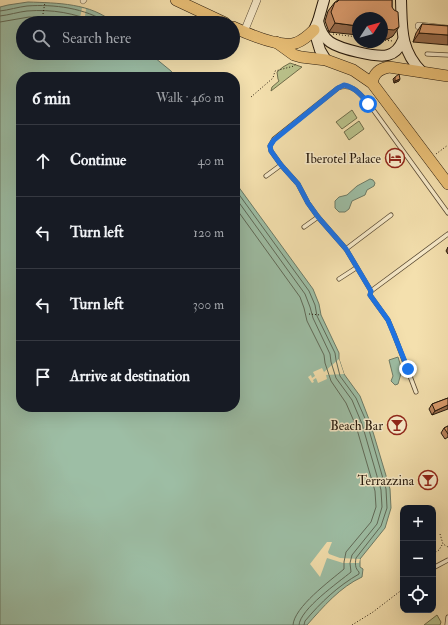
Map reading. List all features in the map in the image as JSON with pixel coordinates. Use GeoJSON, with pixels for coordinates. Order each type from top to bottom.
{"type":"FeatureCollection","features":[{"type":"Feature","properties":{"kind":"main road"},"geometry":{"type":"LineString","coordinates":[[176,0],[210,16]]}},
{"type":"Feature","properties":{"kind":"main road"},"geometry":{"type":"LineString","coordinates":[[324,0],[318,27],[320,50],[326,60]]}},
{"type":"Feature","properties":{"kind":"main road"},"geometry":{"type":"LineString","coordinates":[[401,0],[403,40],[410,57],[422,72]]}},
{"type":"Feature","properties":{"kind":"main road"},"geometry":{"type":"LineString","coordinates":[[240,30],[276,42],[288,44],[296,43],[305,38],[318,27]]}},
{"type":"Feature","properties":{"kind":"main road"},"geometry":{"type":"LineString","coordinates":[[318,27],[326,38],[336,46],[380,56],[392,53],[399,48],[403,40]]}},
{"type":"Feature","properties":{"kind":"main road"},"geometry":{"type":"LineString","coordinates":[[276,42],[288,51],[301,57],[326,60],[353,70],[372,83],[448,184]]}},
{"type":"Feature","properties":{"kind":"main road"},"geometry":{"type":"LineString","coordinates":[[372,83],[376,73],[389,66],[447,76]]}},
{"type":"Feature","properties":{"kind":"street"},"geometry":{"type":"LineString","coordinates":[[244,32],[257,0]]}},
{"type":"Feature","properties":{"kind":"street"},"geometry":{"type":"LineString","coordinates":[[419,26],[448,29]]}},
{"type":"Feature","properties":{"kind":"lane"},"geometry":{"type":"LineString","coordinates":[[426,54],[448,55]]}},
{"type":"Feature","properties":{"kind":"lane"},"geometry":{"type":"LineString","coordinates":[[416,392],[388,320],[370,295],[371,291],[346,249],[318,217],[308,203],[298,184],[281,165],[270,149],[270,146],[274,140],[338,88],[344,85],[348,86],[362,95],[448,213]]}},
{"type":"Feature","properties":{"kind":"lane"},"geometry":{"type":"LineString","coordinates":[[266,176],[281,165]]}},
{"type":"Feature","properties":{"kind":"lane"},"geometry":{"type":"LineString","coordinates":[[346,249],[391,215]]}},
{"type":"Feature","properties":{"kind":"lane"},"geometry":{"type":"LineString","coordinates":[[304,227],[318,217]]}},
{"type":"Feature","properties":{"kind":"lane"},"geometry":{"type":"LineString","coordinates":[[371,291],[448,234]]}},
{"type":"Feature","properties":{"kind":"lane"},"geometry":{"type":"LineString","coordinates":[[339,279],[356,268]]}},
{"type":"Feature","properties":{"kind":"lane"},"geometry":{"type":"LineString","coordinates":[[436,566],[448,560]]}},
{"type":"Feature","properties":{"kind":"lane"},"geometry":{"type":"LineString","coordinates":[[447,625],[448,618]]}},
{"type":"Feature","properties":{"kind":"path"},"geometry":{"type":"LineString","coordinates":[[43,14],[45,2]]}},
{"type":"Feature","properties":{"kind":"path"},"geometry":{"type":"LineString","coordinates":[[318,27],[327,33],[352,36]]}},
{"type":"Feature","properties":{"kind":"path"},"geometry":{"type":"LineString","coordinates":[[388,40],[403,40]]}},
{"type":"Feature","properties":{"kind":"path"},"geometry":{"type":"LineString","coordinates":[[251,97],[273,78],[275,71],[294,66],[301,57]]}},
{"type":"Feature","properties":{"kind":"path"},"geometry":{"type":"LineString","coordinates":[[429,159],[448,145]]}},
{"type":"Feature","properties":{"kind":"path"},"geometry":{"type":"LineString","coordinates":[[309,314],[321,315]]}},
{"type":"Feature","properties":{"kind":"path"},"geometry":{"type":"LineString","coordinates":[[440,534],[443,544],[448,547]]}},
{"type":"Feature","properties":{"kind":"path"},"geometry":{"type":"LineString","coordinates":[[436,552],[443,544]]}},
{"type":"Feature","properties":{"kind":"path"},"geometry":{"type":"LineString","coordinates":[[352,625],[373,612],[400,591]]}},
{"type":"Feature","properties":{"kind":"shaded area"},"geometry":{"type":"Polygon","coordinates":[[[290,63],[302,67],[271,91],[272,87],[279,81],[277,72],[290,63]]]}},
{"type":"Feature","properties":{"kind":"shaded area"},"geometry":{"type":"Polygon","coordinates":[[[352,110],[357,118],[342,129],[336,122],[352,110]]]}},
{"type":"Feature","properties":{"kind":"shaded area"},"geometry":{"type":"Polygon","coordinates":[[[359,121],[364,129],[349,140],[344,132],[359,121]]]}},
{"type":"Feature","properties":{"kind":"shaded area"},"geometry":{"type":"Polygon","coordinates":[[[437,615],[441,622],[440,625],[424,625],[437,615]]]}},
{"type":"Feature","properties":{"kind":"water"},"geometry":{"type":"Polygon","coordinates":[[[28,2],[73,5],[95,11],[105,16],[16,16],[16,60],[158,60],[172,72],[16,72],[16,412],[240,412],[240,189],[313,289],[319,304],[321,315],[339,353],[339,359],[344,374],[360,396],[370,422],[390,489],[391,508],[385,528],[360,559],[360,567],[363,569],[362,577],[346,586],[339,592],[307,625],[0,625],[0,7],[28,2]]]}},
{"type":"Feature","properties":{"kind":"water"},"geometry":{"type":"Polygon","coordinates":[[[370,179],[375,183],[374,186],[367,190],[365,195],[352,201],[349,209],[345,212],[339,212],[335,208],[335,201],[339,197],[347,195],[357,186],[370,179]]]}},
{"type":"Feature","properties":{"kind":"water"},"geometry":{"type":"Polygon","coordinates":[[[398,357],[402,370],[398,384],[395,385],[391,381],[393,376],[389,360],[398,357]]]}},
{"type":"Feature","properties":{"kind":"pier"},"geometry":{"type":"Polygon","coordinates":[[[82,8],[86,9],[85,16],[80,16],[82,8]]]}},
{"type":"Feature","properties":{"kind":"pier"},"geometry":{"type":"Polygon","coordinates":[[[339,359],[344,374],[326,375],[327,379],[318,383],[316,378],[312,383],[308,377],[311,375],[312,378],[315,376],[313,372],[322,368],[324,372],[339,359]]]}},
{"type":"Feature","properties":{"kind":"pier"},"geometry":{"type":"Polygon","coordinates":[[[327,542],[332,542],[328,552],[329,554],[340,558],[360,559],[359,563],[343,563],[327,558],[320,577],[310,564],[327,542]]]}},
{"type":"Feature","properties":{"kind":"building"},"geometry":{"type":"Polygon","coordinates":[[[339,0],[392,0],[392,7],[398,12],[399,27],[394,30],[388,30],[388,12],[352,12],[352,25],[335,23],[331,12],[335,2],[339,0]]]}},
{"type":"Feature","properties":{"kind":"building"},"geometry":{"type":"Polygon","coordinates":[[[422,24],[448,26],[448,35],[419,33],[422,24]]]}},
{"type":"Feature","properties":{"kind":"building"},"geometry":{"type":"Polygon","coordinates":[[[399,74],[400,79],[395,81],[395,77],[399,74]]]}},
{"type":"Feature","properties":{"kind":"building"},"geometry":{"type":"Polygon","coordinates":[[[448,398],[448,405],[435,411],[432,404],[448,398]]]}},
{"type":"Feature","properties":{"kind":"building"},"geometry":{"type":"Polygon","coordinates":[[[448,426],[448,434],[444,428],[448,426]]]}},
{"type":"Feature","properties":{"kind":"place","name":"Iberotel Palace"},"geometry":{"type":"Point","coordinates":[395,158]}},
{"type":"Feature","properties":{"kind":"place","name":"Beach Bar"},"geometry":{"type":"Point","coordinates":[397,425]}},
{"type":"Feature","properties":{"kind":"place","name":"Terrazzina"},"geometry":{"type":"Point","coordinates":[428,480]}},
{"type":"Feature","properties":{"kind":"route"},"geometry":{"type":"LineString","coordinates":[[368,104],[362,95],[354,89],[344,85],[338,88],[274,140],[271,143],[270,149],[281,165],[298,184],[308,203],[318,217],[346,249],[371,291],[370,295],[388,320],[408,369]]}}]}
